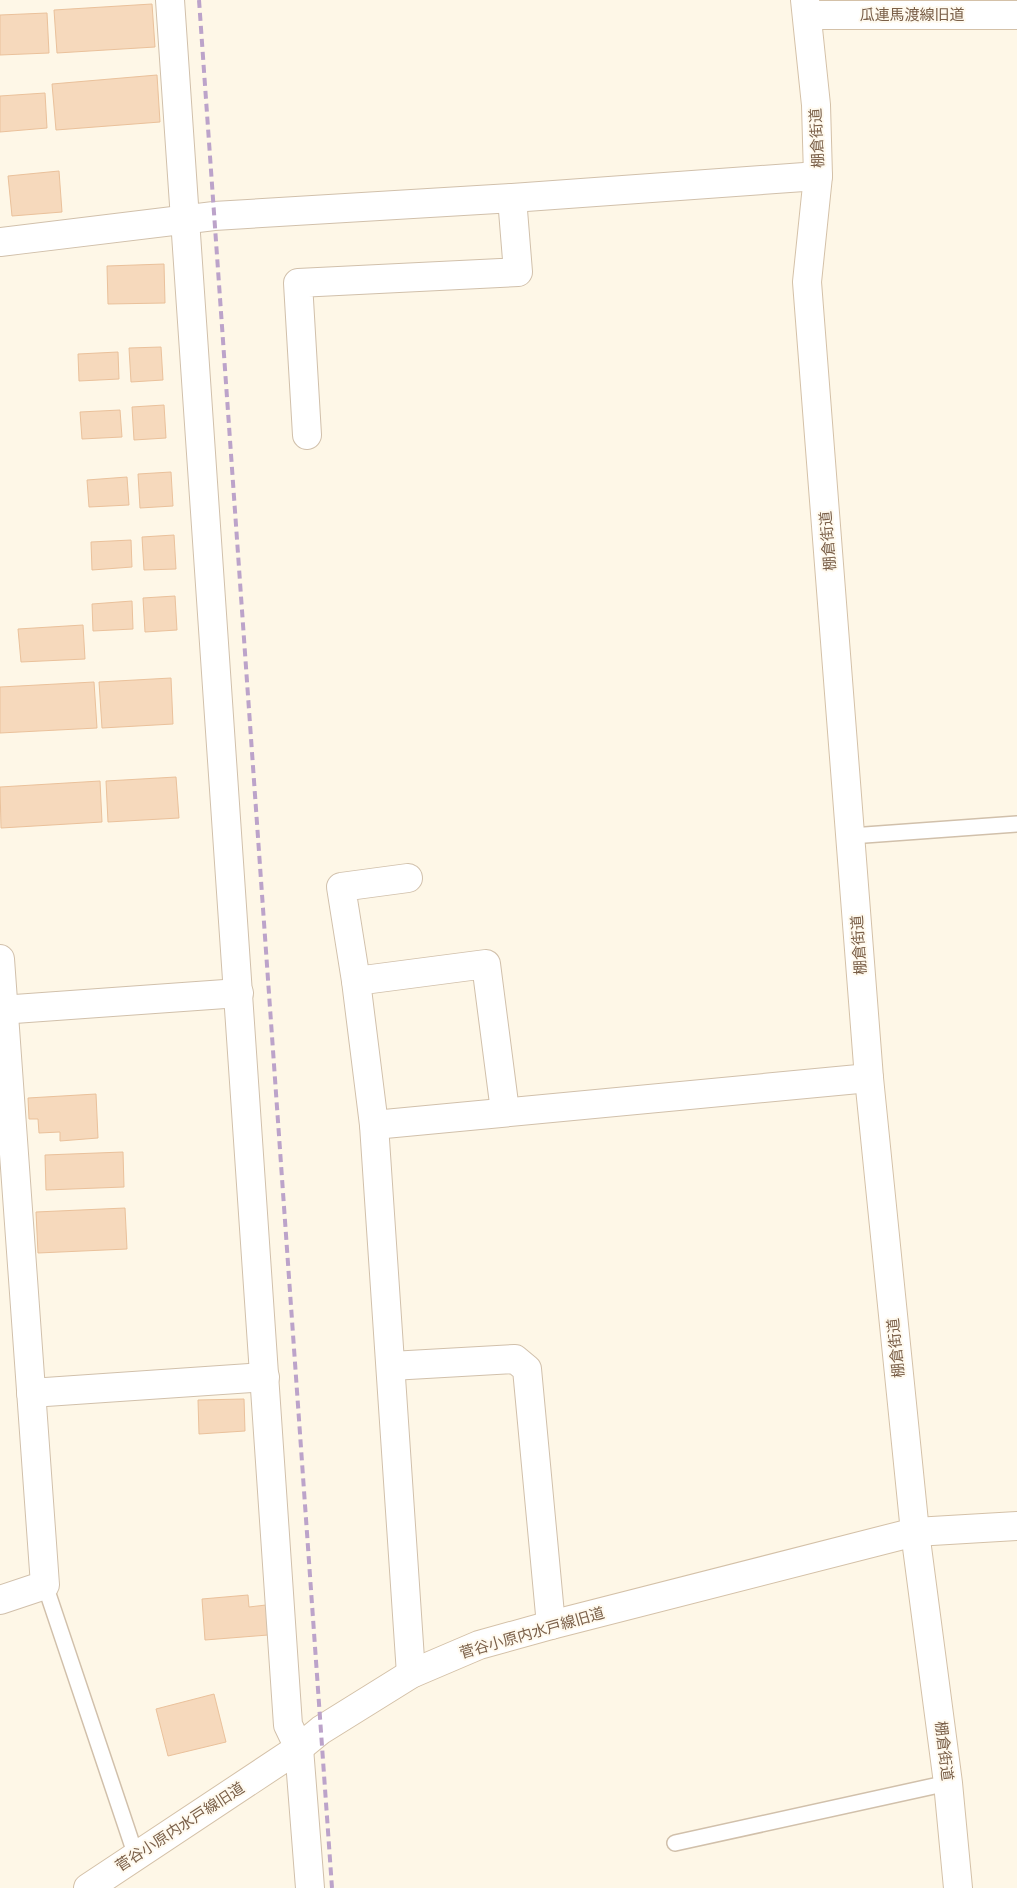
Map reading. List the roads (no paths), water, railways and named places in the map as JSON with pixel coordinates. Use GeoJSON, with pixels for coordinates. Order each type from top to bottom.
{"type":"FeatureCollection","features":[{"type":"Feature","properties":{"kind":"street"},"geometry":{"type":"LineString","coordinates":[[170,0],[240,994],[288,1725],[299,1748],[310,1888]]}},
{"type":"Feature","properties":{"kind":"street","name":"瓜連馬渡線旧道"},"geometry":{"type":"LineString","coordinates":[[806,8],[1017,15]]}},
{"type":"Feature","properties":{"kind":"street","name":"棚倉街道"},"geometry":{"type":"LineString","coordinates":[[806,8],[816,105],[818,176],[807,282],[869,1078],[915,1532],[948,1783],[958,1888]]}},
{"type":"Feature","properties":{"kind":"street"},"geometry":{"type":"LineString","coordinates":[[0,242],[184,218],[512,198],[818,176]]}},
{"type":"Feature","properties":{"kind":"street"},"geometry":{"type":"LineString","coordinates":[[307,435],[298,283],[518,272],[512,198]]}},
{"type":"Feature","properties":{"kind":"street"},"geometry":{"type":"LineString","coordinates":[[408,878],[340,886],[356,981],[374,1125],[411,1674]]}},
{"type":"Feature","properties":{"kind":"street"},"geometry":{"type":"LineString","coordinates":[[0,959],[2,1010],[45,1585],[0,1600]]}},
{"type":"Feature","properties":{"kind":"street"},"geometry":{"type":"LineString","coordinates":[[356,981],[486,964],[505,1111]]}},
{"type":"Feature","properties":{"kind":"street"},"geometry":{"type":"LineString","coordinates":[[2,1010],[240,994]]}},
{"type":"Feature","properties":{"kind":"street"},"geometry":{"type":"LineString","coordinates":[[374,1125],[505,1111],[614,1103],[869,1078]]}},
{"type":"Feature","properties":{"kind":"street"},"geometry":{"type":"LineString","coordinates":[[391,1366],[515,1359],[527,1369],[551,1625]]}},
{"type":"Feature","properties":{"kind":"street"},"geometry":{"type":"LineString","coordinates":[[31,1393],[265,1378]]}},
{"type":"Feature","properties":{"kind":"street","name":"菅谷小原内水戸線旧道"},"geometry":{"type":"LineString","coordinates":[[88,1888],[299,1748],[321,1730],[411,1674],[479,1646],[551,1625],[915,1532],[1017,1526]]}},
{"type":"Feature","properties":{"kind":"lane"},"geometry":{"type":"LineString","coordinates":[[851,836],[1017,824]]}},
{"type":"Feature","properties":{"kind":"lane"},"geometry":{"type":"LineString","coordinates":[[45,1585],[136,1856]]}},
{"type":"Feature","properties":{"kind":"lane"},"geometry":{"type":"LineString","coordinates":[[675,1843],[948,1783]]}},
{"type":"Feature","properties":{"kind":"railway"},"geometry":{"type":"LineString","coordinates":[[199,0],[332,1888]]}}]}
